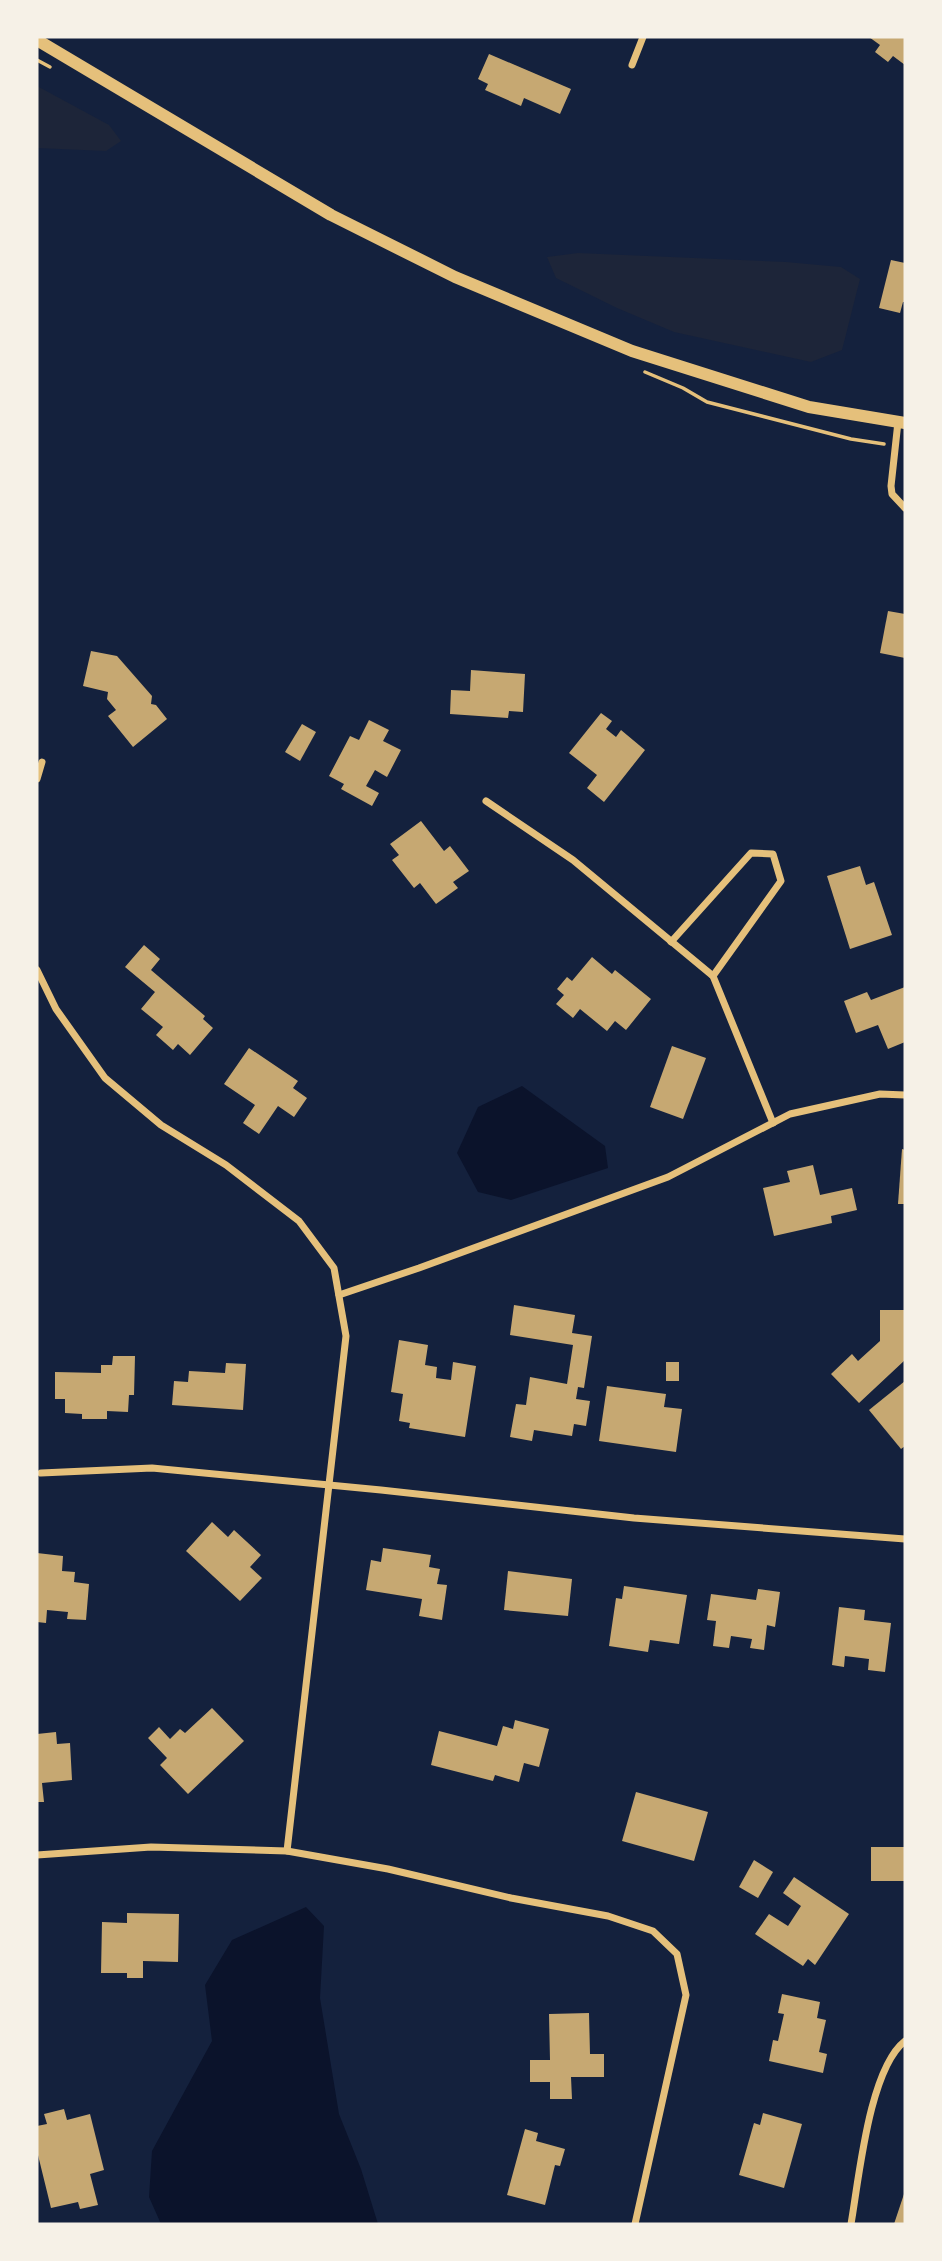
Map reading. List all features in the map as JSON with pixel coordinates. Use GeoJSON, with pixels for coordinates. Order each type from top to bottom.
{"type":"FeatureCollection","features":[{"type":"Feature","properties":{"kind":"street"},"geometry":{"type":"LineString","coordinates":[[632,65],[643,37]]}},
{"type":"Feature","properties":{"kind":"street"},"geometry":{"type":"LineString","coordinates":[[37,40],[331,215],[455,277],[632,351],[808,407],[902,422],[891,486],[892,494],[905,508]]}},
{"type":"Feature","properties":{"kind":"street"},"geometry":{"type":"LineString","coordinates":[[37,779],[42,762]]}},
{"type":"Feature","properties":{"kind":"street"},"geometry":{"type":"LineString","coordinates":[[486,801],[573,860],[713,976],[773,1123]]}},
{"type":"Feature","properties":{"kind":"street"},"geometry":{"type":"LineString","coordinates":[[671,942],[751,853],[773,854],[781,881],[713,976]]}},
{"type":"Feature","properties":{"kind":"street"},"geometry":{"type":"LineString","coordinates":[[37,970],[56,1009],[105,1078],[161,1125],[226,1165],[299,1221],[334,1268],[346,1336],[287,1851]]}},
{"type":"Feature","properties":{"kind":"street"},"geometry":{"type":"LineString","coordinates":[[339,1295],[668,1177],[790,1114],[880,1094],[905,1095]]}},
{"type":"Feature","properties":{"kind":"street"},"geometry":{"type":"LineString","coordinates":[[41,1473],[152,1468],[634,1518],[905,1539]]}},
{"type":"Feature","properties":{"kind":"street"},"geometry":{"type":"LineString","coordinates":[[37,1855],[150,1847],[287,1851],[388,1869],[512,1898],[608,1916],[653,1931],[677,1954],[686,1996],[635,2224]]}},
{"type":"Feature","properties":{"kind":"street"},"geometry":{"type":"LineString","coordinates":[[851,2224],[877,2085],[897,2047],[905,2041]]}},
{"type":"Feature","properties":{"kind":"shaded area"},"geometry":{"type":"Polygon","coordinates":[[[37,86],[109,125],[121,141],[106,151],[37,148],[37,86]]]}},
{"type":"Feature","properties":{"kind":"shaded area"},"geometry":{"type":"Polygon","coordinates":[[[578,253],[841,267],[860,279],[842,350],[811,362],[674,332],[556,278],[547,257],[578,253]]]}},
{"type":"Feature","properties":{"kind":"shaded area"},"geometry":{"type":"Polygon","coordinates":[[[522,1086],[605,1146],[608,1168],[511,1200],[478,1192],[457,1153],[478,1107],[522,1086]]]}},
{"type":"Feature","properties":{"kind":"shaded area"},"geometry":{"type":"Polygon","coordinates":[[[306,1907],[324,1926],[320,1998],[339,2114],[361,2169],[378,2224],[161,2224],[149,2197],[152,2151],[212,2041],[205,1985],[232,1940],[306,1907]]]}},
{"type":"Feature","properties":{"kind":"building"},"geometry":{"type":"Polygon","coordinates":[[[869,37],[905,37],[905,65],[893,56],[888,62],[875,52],[880,45],[869,37]]]}},
{"type":"Feature","properties":{"kind":"building"},"geometry":{"type":"Polygon","coordinates":[[[489,54],[571,89],[560,114],[524,98],[521,106],[485,90],[488,84],[478,79],[489,54]]]}},
{"type":"Feature","properties":{"kind":"building"},"geometry":{"type":"Polygon","coordinates":[[[891,260],[905,263],[905,302],[900,313],[879,308],[891,260]]]}},
{"type":"Feature","properties":{"kind":"building"},"geometry":{"type":"Polygon","coordinates":[[[888,611],[905,614],[905,658],[880,653],[888,611]]]}},
{"type":"Feature","properties":{"kind":"building"},"geometry":{"type":"Polygon","coordinates":[[[91,651],[117,656],[152,696],[151,704],[156,705],[167,719],[133,747],[108,716],[116,710],[107,699],[108,692],[83,686],[91,651]]]}},
{"type":"Feature","properties":{"kind":"building"},"geometry":{"type":"Polygon","coordinates":[[[471,670],[525,674],[523,712],[509,711],[508,718],[450,714],[451,690],[470,691],[471,670]]]}},
{"type":"Feature","properties":{"kind":"building"},"geometry":{"type":"Polygon","coordinates":[[[601,713],[612,721],[606,729],[616,737],[621,730],[645,750],[604,802],[587,788],[597,775],[569,753],[601,713]]]}},
{"type":"Feature","properties":{"kind":"building"},"geometry":{"type":"Polygon","coordinates":[[[369,720],[389,730],[383,741],[401,750],[387,777],[375,770],[366,786],[379,793],[372,806],[341,789],[344,784],[329,776],[350,736],[359,740],[369,720]]]}},
{"type":"Feature","properties":{"kind":"building"},"geometry":{"type":"Polygon","coordinates":[[[302,724],[316,732],[300,761],[285,752],[302,724]]]}},
{"type":"Feature","properties":{"kind":"building"},"geometry":{"type":"Polygon","coordinates":[[[421,821],[444,851],[450,846],[469,871],[453,882],[458,888],[436,904],[420,883],[414,888],[392,860],[399,855],[390,844],[421,821]]]}},
{"type":"Feature","properties":{"kind":"building"},"geometry":{"type":"Polygon","coordinates":[[[860,866],[866,885],[874,882],[892,935],[850,949],[827,876],[860,866]]]}},
{"type":"Feature","properties":{"kind":"building"},"geometry":{"type":"Polygon","coordinates":[[[144,945],[160,959],[151,970],[205,1016],[203,1019],[213,1028],[190,1055],[178,1044],[173,1050],[156,1035],[163,1027],[141,1009],[155,992],[125,967],[144,945]]]}},
{"type":"Feature","properties":{"kind":"building"},"geometry":{"type":"Polygon","coordinates":[[[592,957],[612,974],[615,970],[651,999],[626,1030],[615,1021],[607,1031],[580,1009],[573,1018],[556,1004],[564,995],[557,989],[567,977],[572,981],[592,957]]]}},
{"type":"Feature","properties":{"kind":"building"},"geometry":{"type":"Polygon","coordinates":[[[905,987],[905,1042],[888,1049],[878,1025],[856,1033],[844,1001],[867,992],[871,1000],[905,987]]]}},
{"type":"Feature","properties":{"kind":"building"},"geometry":{"type":"Polygon","coordinates":[[[672,1046],[706,1058],[683,1119],[650,1107],[672,1046]]]}},
{"type":"Feature","properties":{"kind":"building"},"geometry":{"type":"Polygon","coordinates":[[[249,1048],[298,1081],[293,1088],[307,1098],[294,1117],[278,1106],[259,1134],[243,1123],[255,1105],[224,1084],[249,1048]]]}},
{"type":"Feature","properties":{"kind":"building"},"geometry":{"type":"Polygon","coordinates":[[[902,1149],[905,1150],[905,1204],[898,1204],[902,1149]]]}},
{"type":"Feature","properties":{"kind":"building"},"geometry":{"type":"Polygon","coordinates":[[[813,1165],[820,1195],[852,1188],[857,1210],[831,1216],[832,1223],[774,1236],[763,1188],[790,1182],[787,1171],[813,1165]]]}},
{"type":"Feature","properties":{"kind":"building"},"geometry":{"type":"Polygon","coordinates":[[[514,1305],[575,1315],[572,1333],[592,1336],[584,1388],[578,1387],[576,1399],[590,1401],[586,1426],[574,1424],[572,1436],[534,1430],[532,1441],[510,1437],[516,1404],[526,1405],[530,1377],[567,1384],[573,1345],[510,1335],[514,1305]]]}},
{"type":"Feature","properties":{"kind":"building"},"geometry":{"type":"Polygon","coordinates":[[[880,1310],[905,1310],[905,1360],[859,1403],[831,1374],[852,1354],[858,1361],[880,1341],[880,1310]]]}},
{"type":"Feature","properties":{"kind":"building"},"geometry":{"type":"Polygon","coordinates":[[[399,1340],[428,1345],[425,1365],[437,1367],[436,1378],[451,1380],[453,1362],[476,1366],[465,1437],[409,1428],[410,1423],[399,1421],[403,1394],[391,1392],[399,1340]]]}},
{"type":"Feature","properties":{"kind":"building"},"geometry":{"type":"Polygon","coordinates":[[[113,1356],[135,1356],[134,1395],[129,1395],[128,1412],[107,1411],[107,1419],[82,1419],[82,1414],[65,1413],[65,1399],[55,1399],[55,1372],[101,1373],[101,1365],[112,1365],[113,1356]]]}},
{"type":"Feature","properties":{"kind":"building"},"geometry":{"type":"Polygon","coordinates":[[[666,1362],[679,1362],[679,1381],[666,1381],[666,1362]]]}},
{"type":"Feature","properties":{"kind":"building"},"geometry":{"type":"Polygon","coordinates":[[[226,1363],[246,1364],[243,1410],[172,1405],[174,1381],[188,1382],[189,1371],[225,1373],[226,1363]]]}},
{"type":"Feature","properties":{"kind":"building"},"geometry":{"type":"Polygon","coordinates":[[[905,1381],[905,1446],[901,1449],[869,1410],[905,1381]]]}},
{"type":"Feature","properties":{"kind":"building"},"geometry":{"type":"Polygon","coordinates":[[[607,1386],[666,1394],[664,1407],[682,1409],[676,1452],[599,1441],[607,1386]]]}},
{"type":"Feature","properties":{"kind":"building"},"geometry":{"type":"Polygon","coordinates":[[[212,1522],[228,1537],[234,1530],[261,1555],[250,1567],[262,1578],[240,1601],[186,1551],[212,1522]]]}},
{"type":"Feature","properties":{"kind":"building"},"geometry":{"type":"Polygon","coordinates":[[[383,1548],[431,1555],[429,1567],[440,1569],[437,1584],[447,1585],[442,1620],[419,1616],[422,1599],[366,1590],[371,1560],[381,1562],[383,1548]]]}},
{"type":"Feature","properties":{"kind":"building"},"geometry":{"type":"Polygon","coordinates":[[[37,1553],[63,1556],[62,1571],[75,1572],[74,1582],[89,1584],[86,1620],[67,1619],[68,1612],[47,1610],[46,1623],[37,1622],[37,1553]]]}},
{"type":"Feature","properties":{"kind":"building"},"geometry":{"type":"Polygon","coordinates":[[[508,1571],[572,1579],[568,1616],[504,1610],[508,1571]]]}},
{"type":"Feature","properties":{"kind":"building"},"geometry":{"type":"Polygon","coordinates":[[[624,1586],[687,1595],[679,1644],[650,1640],[648,1652],[609,1646],[616,1598],[622,1599],[624,1586]]]}},
{"type":"Feature","properties":{"kind":"building"},"geometry":{"type":"Polygon","coordinates":[[[758,1589],[780,1592],[775,1627],[767,1625],[764,1650],[750,1648],[752,1639],[731,1636],[729,1648],[713,1646],[716,1621],[707,1620],[711,1594],[756,1600],[758,1589]]]}},
{"type":"Feature","properties":{"kind":"building"},"geometry":{"type":"Polygon","coordinates":[[[839,1607],[865,1610],[864,1620],[891,1623],[885,1672],[868,1670],[869,1659],[845,1656],[844,1667],[832,1665],[839,1607]]]}},
{"type":"Feature","properties":{"kind":"building"},"geometry":{"type":"Polygon","coordinates":[[[212,1708],[244,1741],[188,1794],[160,1765],[167,1758],[148,1738],[159,1727],[170,1739],[180,1729],[185,1733],[212,1708]]]}},
{"type":"Feature","properties":{"kind":"building"},"geometry":{"type":"Polygon","coordinates":[[[515,1720],[549,1729],[539,1767],[524,1763],[519,1782],[495,1775],[493,1781],[431,1765],[439,1731],[497,1746],[503,1726],[513,1729],[515,1720]]]}},
{"type":"Feature","properties":{"kind":"building"},"geometry":{"type":"Polygon","coordinates":[[[56,1732],[57,1744],[70,1743],[72,1780],[42,1783],[44,1802],[37,1802],[37,1734],[56,1732]]]}},
{"type":"Feature","properties":{"kind":"building"},"geometry":{"type":"Polygon","coordinates":[[[636,1792],[708,1812],[694,1861],[622,1841],[636,1792]]]}},
{"type":"Feature","properties":{"kind":"building"},"geometry":{"type":"Polygon","coordinates":[[[871,1847],[905,1847],[905,1881],[871,1881],[871,1847]]]}},
{"type":"Feature","properties":{"kind":"building"},"geometry":{"type":"Polygon","coordinates":[[[754,1860],[773,1872],[758,1898],[739,1887],[754,1860]]]}},
{"type":"Feature","properties":{"kind":"building"},"geometry":{"type":"Polygon","coordinates":[[[794,1877],[849,1914],[815,1965],[808,1959],[803,1966],[755,1934],[769,1914],[788,1926],[801,1906],[783,1893],[794,1877]]]}},
{"type":"Feature","properties":{"kind":"building"},"geometry":{"type":"Polygon","coordinates":[[[127,1913],[179,1914],[178,1962],[143,1961],[143,1978],[127,1978],[127,1973],[101,1973],[102,1922],[127,1923],[127,1913]]]}},
{"type":"Feature","properties":{"kind":"building"},"geometry":{"type":"Polygon","coordinates":[[[782,1994],[820,2002],[817,2018],[826,2020],[819,2052],[827,2054],[823,2073],[769,2061],[773,2040],[778,2041],[784,2014],[778,2013],[782,1994]]]}},
{"type":"Feature","properties":{"kind":"building"},"geometry":{"type":"Polygon","coordinates":[[[589,2013],[590,2054],[604,2054],[604,2077],[571,2077],[572,2099],[550,2099],[550,2082],[530,2082],[530,2060],[550,2060],[549,2014],[589,2013]]]}},
{"type":"Feature","properties":{"kind":"building"},"geometry":{"type":"Polygon","coordinates":[[[64,2109],[67,2120],[90,2114],[104,2170],[90,2174],[98,2205],[80,2209],[78,2202],[51,2208],[37,2151],[37,2126],[47,2124],[44,2114],[64,2109]]]}},
{"type":"Feature","properties":{"kind":"building"},"geometry":{"type":"Polygon","coordinates":[[[763,2113],[802,2124],[784,2188],[739,2175],[754,2123],[760,2125],[763,2113]]]}},
{"type":"Feature","properties":{"kind":"building"},"geometry":{"type":"Polygon","coordinates":[[[525,2129],[538,2133],[536,2141],[565,2149],[560,2166],[555,2165],[545,2205],[507,2195],[525,2129]]]}},
{"type":"Feature","properties":{"kind":"building"},"geometry":{"type":"Polygon","coordinates":[[[905,2191],[905,2224],[894,2224],[905,2191]]]}}]}
